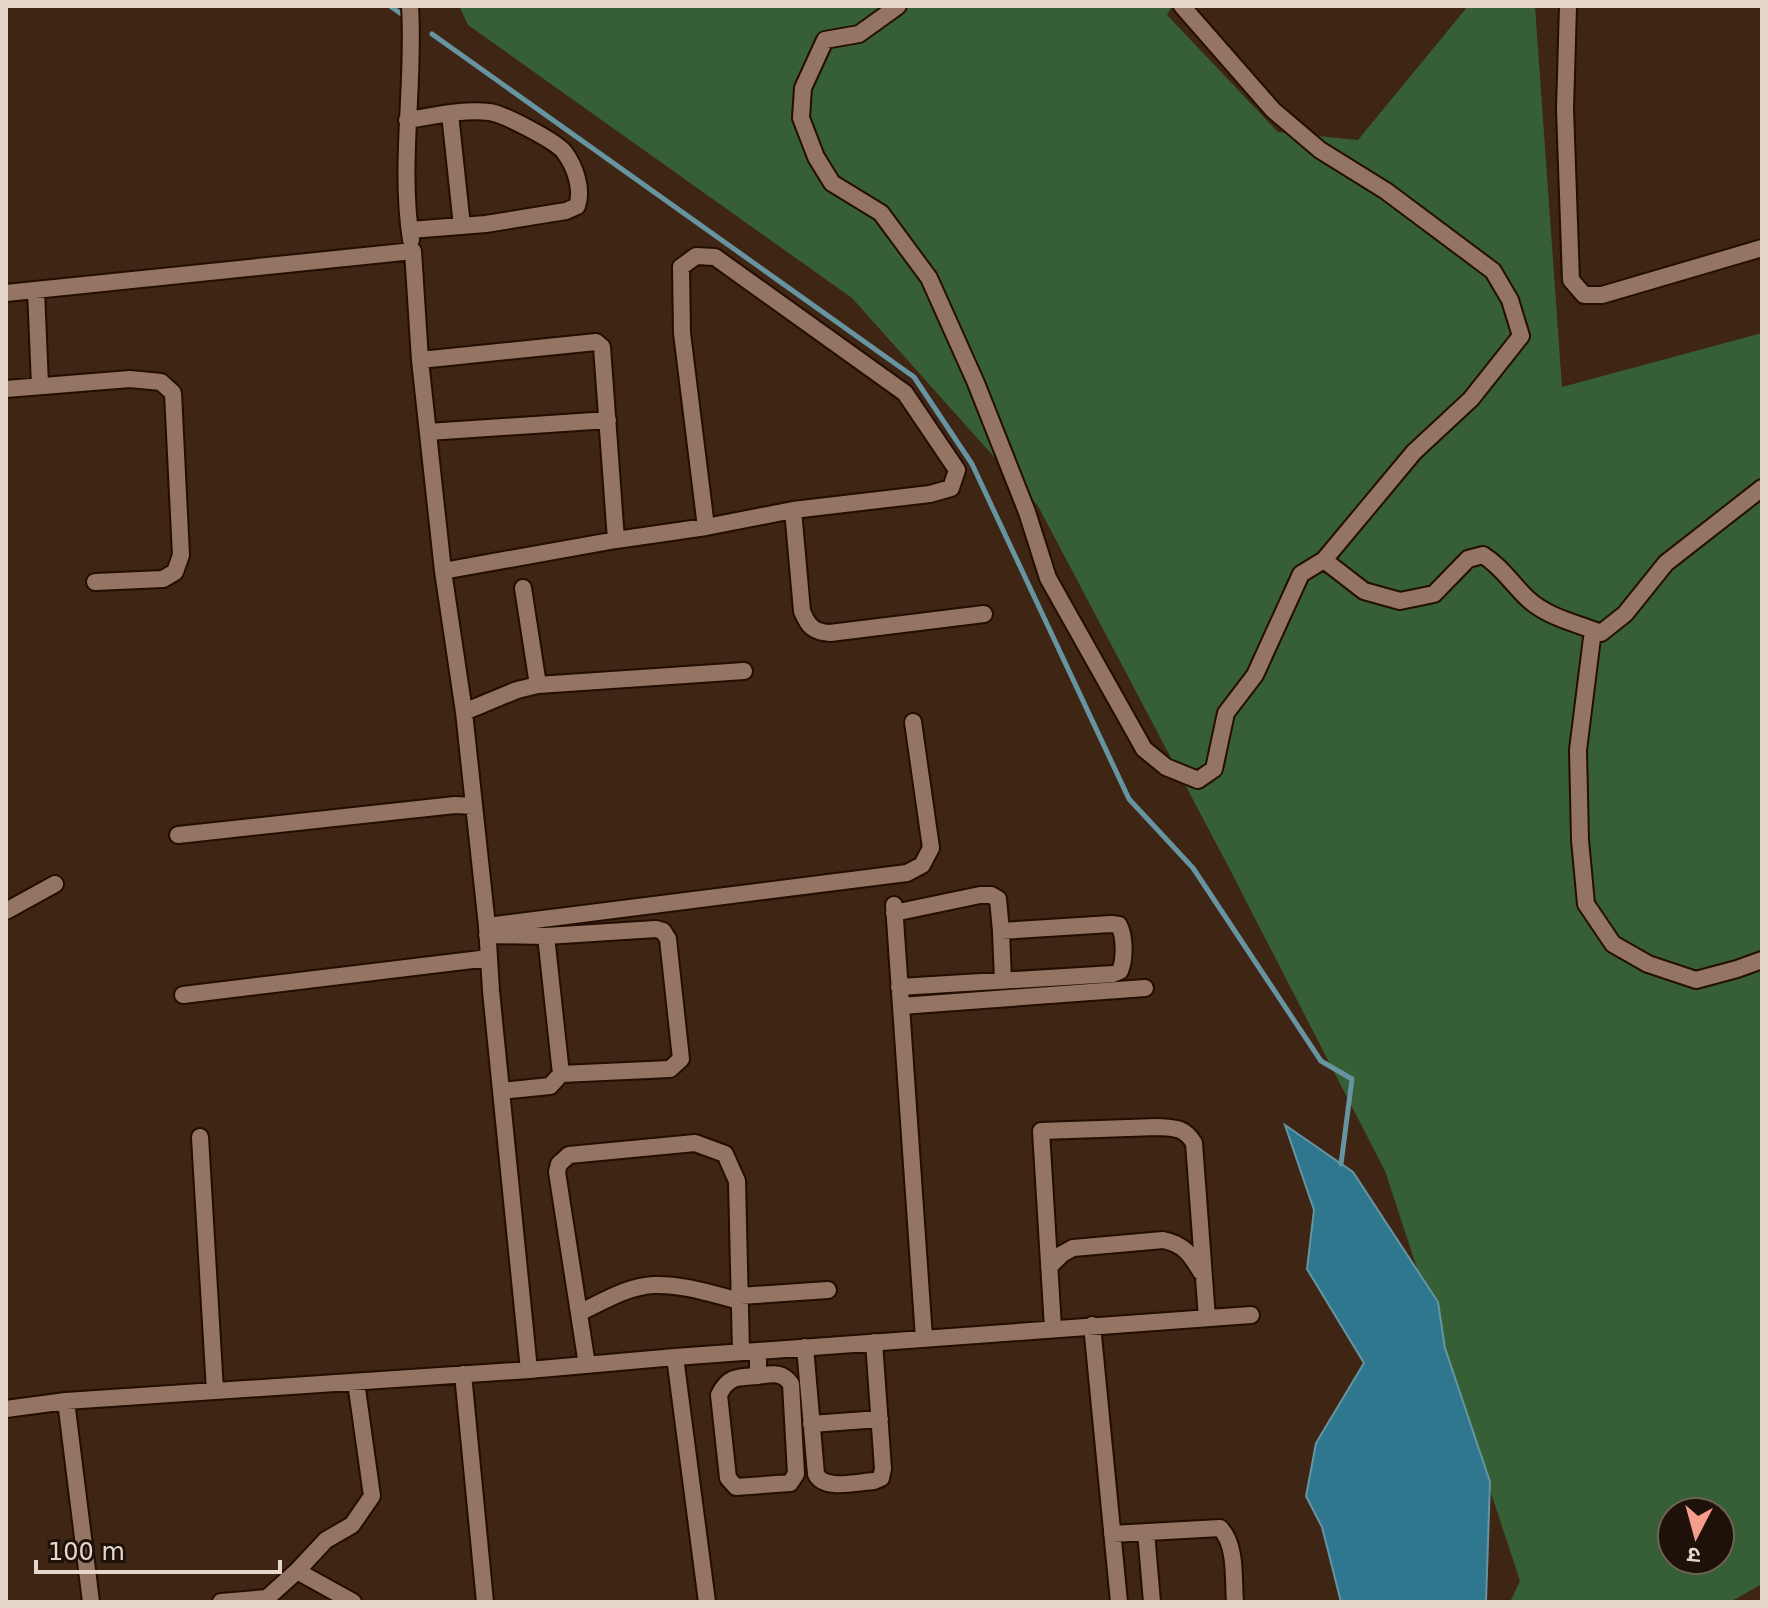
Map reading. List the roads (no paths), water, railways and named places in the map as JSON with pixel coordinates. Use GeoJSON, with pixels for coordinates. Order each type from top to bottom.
{"type":"FeatureCollection","features":[{"type":"Feature","properties":{"kind":"street"},"geometry":{"type":"LineString","coordinates":[[410,6],[412,31],[407,120],[410,230],[420,360],[443,571],[464,712],[529,1370]]}},
{"type":"Feature","properties":{"kind":"street"},"geometry":{"type":"LineString","coordinates":[[898,6],[859,34],[825,40],[803,88],[801,118],[816,157],[832,183],[881,213],[929,278],[988,412],[1027,512],[1048,578],[1144,749],[1166,767],[1198,780],[1214,769],[1226,713],[1255,675],[1301,574],[1324,560],[1414,452],[1471,399],[1521,336],[1510,300],[1493,271],[1386,191],[1308,140],[1273,110],[1182,6]]}},
{"type":"Feature","properties":{"kind":"street"},"geometry":{"type":"LineString","coordinates":[[1568,6],[1565,109],[1571,280],[1584,295],[1602,295],[1762,248]]}},
{"type":"Feature","properties":{"kind":"street"},"geometry":{"type":"LineString","coordinates":[[407,120],[492,112],[564,150],[576,177],[580,197],[577,206],[566,211],[410,230]]}},
{"type":"Feature","properties":{"kind":"street"},"geometry":{"type":"LineString","coordinates":[[450,114],[462,226]]}},
{"type":"Feature","properties":{"kind":"street"},"geometry":{"type":"LineString","coordinates":[[6,293],[413,251]]}},
{"type":"Feature","properties":{"kind":"street"},"geometry":{"type":"LineString","coordinates":[[443,571],[706,527],[793,510],[930,494],[951,488],[957,470],[905,393],[715,257],[696,256],[681,267],[682,333],[706,527]]}},
{"type":"Feature","properties":{"kind":"street"},"geometry":{"type":"LineString","coordinates":[[36,290],[40,385]]}},
{"type":"Feature","properties":{"kind":"street"},"geometry":{"type":"LineString","coordinates":[[420,360],[596,342],[602,347],[616,540]]}},
{"type":"Feature","properties":{"kind":"street"},"geometry":{"type":"LineString","coordinates":[[6,389],[130,379],[161,382],[173,393],[181,555],[175,572],[163,579],[95,582]]}},
{"type":"Feature","properties":{"kind":"street"},"geometry":{"type":"LineString","coordinates":[[428,432],[608,420]]}},
{"type":"Feature","properties":{"kind":"street"},"geometry":{"type":"LineString","coordinates":[[1324,560],[1364,591],[1400,601],[1434,594],[1468,559],[1483,555],[1507,574],[1527,599],[1554,617],[1601,633],[1625,614],[1666,563],[1762,488]]}},
{"type":"Feature","properties":{"kind":"street"},"geometry":{"type":"LineString","coordinates":[[793,510],[802,611],[808,625],[817,633],[984,614]]}},
{"type":"Feature","properties":{"kind":"street"},"geometry":{"type":"LineString","coordinates":[[523,588],[538,685]]}},
{"type":"Feature","properties":{"kind":"street"},"geometry":{"type":"LineString","coordinates":[[1593,630],[1578,750],[1580,840],[1586,904],[1613,944],[1648,964],[1696,980],[1762,960]]}},
{"type":"Feature","properties":{"kind":"street"},"geometry":{"type":"LineString","coordinates":[[464,712],[517,690],[538,685],[744,671]]}},
{"type":"Feature","properties":{"kind":"street"},"geometry":{"type":"LineString","coordinates":[[487,931],[907,873],[922,865],[931,848],[913,722]]}},
{"type":"Feature","properties":{"kind":"street"},"geometry":{"type":"LineString","coordinates":[[178,835],[455,805],[474,806]]}},
{"type":"Feature","properties":{"kind":"street"},"geometry":{"type":"LineString","coordinates":[[6,911],[55,884]]}},
{"type":"Feature","properties":{"kind":"street"},"geometry":{"type":"LineString","coordinates":[[924,1338],[894,908],[980,895],[998,899],[1003,981]]}},
{"type":"Feature","properties":{"kind":"street"},"geometry":{"type":"LineString","coordinates":[[899,987],[1113,974],[1120,971],[1123,965],[1123,932],[1119,925],[1001,931]]}},
{"type":"Feature","properties":{"kind":"street"},"geometry":{"type":"LineString","coordinates":[[487,931],[546,936],[663,931],[668,939],[681,1059],[670,1069],[561,1074],[550,1086],[501,1091]]}},
{"type":"Feature","properties":{"kind":"street"},"geometry":{"type":"LineString","coordinates":[[546,936],[561,1074]]}},
{"type":"Feature","properties":{"kind":"street"},"geometry":{"type":"LineString","coordinates":[[183,995],[489,958]]}},
{"type":"Feature","properties":{"kind":"street"},"geometry":{"type":"LineString","coordinates":[[901,1006],[1145,988]]}},
{"type":"Feature","properties":{"kind":"street"},"geometry":{"type":"LineString","coordinates":[[1053,1328],[1041,1131],[1157,1127],[1175,1128],[1187,1133],[1194,1143],[1207,1318]]}},
{"type":"Feature","properties":{"kind":"street"},"geometry":{"type":"LineString","coordinates":[[200,1137],[215,1391]]}},
{"type":"Feature","properties":{"kind":"street"},"geometry":{"type":"LineString","coordinates":[[587,1365],[557,1172],[559,1164],[569,1155],[695,1143],[725,1154],[737,1181],[740,1298],[749,1351],[758,1376]]}},
{"type":"Feature","properties":{"kind":"street"},"geometry":{"type":"LineString","coordinates":[[1049,1267],[1073,1248],[1163,1240],[1175,1242],[1189,1251],[1204,1276]]}},
{"type":"Feature","properties":{"kind":"street"},"geometry":{"type":"LineString","coordinates":[[579,1313],[615,1296],[652,1285],[740,1298],[828,1290]]}},
{"type":"Feature","properties":{"kind":"street"},"geometry":{"type":"LineString","coordinates":[[6,1409],[66,1401],[529,1370],[1251,1315]]}},
{"type":"Feature","properties":{"kind":"street"},"geometry":{"type":"LineString","coordinates":[[1092,1325],[1119,1602]]}},
{"type":"Feature","properties":{"kind":"street"},"geometry":{"type":"LineString","coordinates":[[805,1347],[818,1480],[826,1484],[874,1481],[881,1478],[883,1469],[874,1342]]}},
{"type":"Feature","properties":{"kind":"street"},"geometry":{"type":"LineString","coordinates":[[675,1357],[707,1602]]}},
{"type":"Feature","properties":{"kind":"street"},"geometry":{"type":"LineString","coordinates":[[463,1374],[485,1602]]}},
{"type":"Feature","properties":{"kind":"street"},"geometry":{"type":"LineString","coordinates":[[778,1374],[786,1377],[791,1384],[796,1474],[790,1483],[736,1487],[728,1478],[719,1395],[733,1377],[758,1376],[778,1374]]}},
{"type":"Feature","properties":{"kind":"street"},"geometry":{"type":"LineString","coordinates":[[221,1602],[267,1600],[326,1540],[352,1525],[372,1496],[356,1382]]}},
{"type":"Feature","properties":{"kind":"street"},"geometry":{"type":"LineString","coordinates":[[66,1401],[91,1602]]}},
{"type":"Feature","properties":{"kind":"street"},"geometry":{"type":"LineString","coordinates":[[811,1424],[880,1419]]}},
{"type":"Feature","properties":{"kind":"street"},"geometry":{"type":"LineString","coordinates":[[1112,1534],[1220,1528],[1230,1545],[1235,1602]]}},
{"type":"Feature","properties":{"kind":"street"},"geometry":{"type":"LineString","coordinates":[[1146,1532],[1152,1602]]}},
{"type":"Feature","properties":{"kind":"street"},"geometry":{"type":"LineString","coordinates":[[297,1571],[353,1602]]}},
{"type":"Feature","properties":{"kind":"water"},"geometry":{"type":"Polygon","coordinates":[[[1285,1125],[1353,1172],[1438,1302],[1445,1348],[1490,1482],[1486,1602],[1341,1602],[1322,1527],[1306,1496],[1316,1443],[1364,1363],[1307,1269],[1314,1210],[1285,1125]]]}},
{"type":"Feature","properties":{"kind":"waterway"},"geometry":{"type":"LineString","coordinates":[[390,6],[400,13]]}},
{"type":"Feature","properties":{"kind":"waterway"},"geometry":{"type":"LineString","coordinates":[[432,34],[914,377],[972,464],[1129,799],[1193,868],[1321,1061],[1352,1079],[1341,1164]]}}]}
